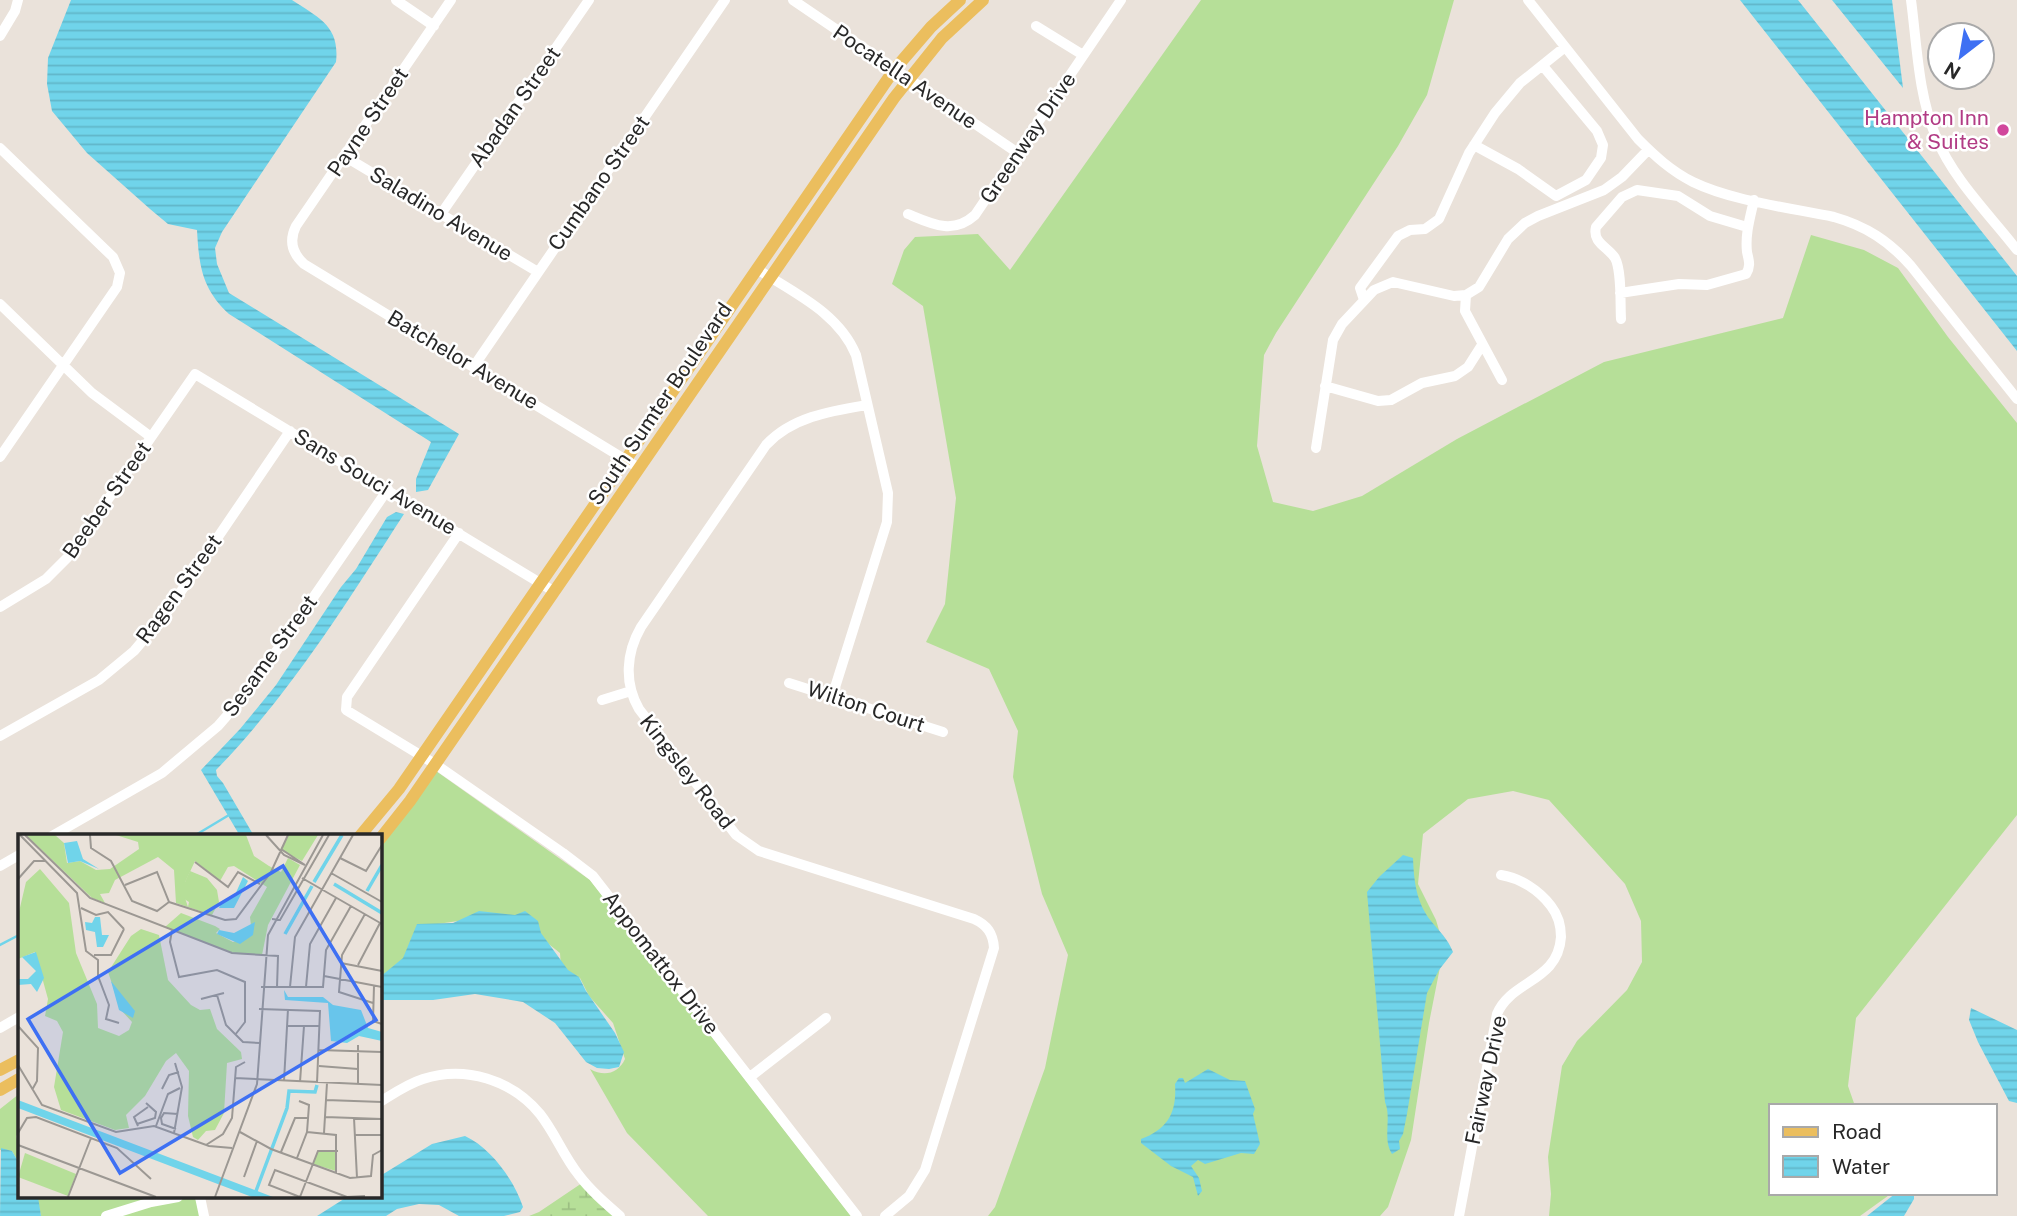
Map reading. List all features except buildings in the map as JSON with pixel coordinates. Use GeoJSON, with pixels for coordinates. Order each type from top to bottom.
{"type":"FeatureCollection","features":[{"type":"Feature","properties":{"kind":"main road","name":"South Sumter Boulevard"},"geometry":{"type":"LineString","coordinates":[[362,834],[384,809],[421,756],[894,70],[931,27],[960,0]]}},
{"type":"Feature","properties":{"kind":"main road","name":"South Sumter Boulevard"},"geometry":{"type":"LineString","coordinates":[[382,836],[410,801],[908,79],[942,38],[983,0]]}},
{"type":"Feature","properties":{"kind":"main road"},"geometry":{"type":"LineString","coordinates":[[0,1070],[18,1061]]}},
{"type":"Feature","properties":{"kind":"main road"},"geometry":{"type":"LineString","coordinates":[[0,1090],[18,1080]]}},
{"type":"Feature","properties":{"kind":"street"},"geometry":{"type":"LineString","coordinates":[[0,36],[18,0]]}},
{"type":"Feature","properties":{"kind":"street"},"geometry":{"type":"LineString","coordinates":[[396,0],[434,26]]}},
{"type":"Feature","properties":{"kind":"street","name":"Payne Street"},"geometry":{"type":"LineString","coordinates":[[293,247],[293,232],[296,226],[451,0]]}},
{"type":"Feature","properties":{"kind":"street","name":"Abadan Street"},"geometry":{"type":"LineString","coordinates":[[441,214],[589,0]]}},
{"type":"Feature","properties":{"kind":"street","name":"Cumbano Street"},"geometry":{"type":"LineString","coordinates":[[474,366],[725,0]]}},
{"type":"Feature","properties":{"kind":"street","name":"Pocatella Avenue"},"geometry":{"type":"LineString","coordinates":[[793,0],[1018,153]]}},
{"type":"Feature","properties":{"kind":"street","name":"Greenway Drive"},"geometry":{"type":"LineString","coordinates":[[908,214],[942,226],[957,226],[969,221],[978,212],[1121,0]]}},
{"type":"Feature","properties":{"kind":"street"},"geometry":{"type":"LineString","coordinates":[[1528,0],[1648,150],[1667,167],[1694,183],[1718,192],[1851,222],[1888,243],[1911,266],[2017,399]]}},
{"type":"Feature","properties":{"kind":"street"},"geometry":{"type":"LineString","coordinates":[[1911,0],[1922,87],[1935,136],[1958,175],[2017,250]]}},
{"type":"Feature","properties":{"kind":"street"},"geometry":{"type":"LineString","coordinates":[[1036,26],[1083,55]]}},
{"type":"Feature","properties":{"kind":"street"},"geometry":{"type":"LineString","coordinates":[[1364,300],[1360,288],[1394,240],[1410,230],[1425,229],[1439,219],[1474,145],[1495,113],[1520,83],[1565,47]]}},
{"type":"Feature","properties":{"kind":"street"},"geometry":{"type":"LineString","coordinates":[[1474,145],[1518,169],[1556,196],[1586,180],[1601,158],[1603,145],[1597,131],[1543,66]]}},
{"type":"Feature","properties":{"kind":"street"},"geometry":{"type":"LineString","coordinates":[[0,148],[113,257],[119,267],[117,287],[1,452]]}},
{"type":"Feature","properties":{"kind":"street"},"geometry":{"type":"LineString","coordinates":[[1316,448],[1333,340],[1342,324],[1378,287],[1392,282],[1454,296],[1466,295],[1479,287],[1504,244],[1525,223],[1604,190],[1622,177],[1648,150]]}},
{"type":"Feature","properties":{"kind":"street","name":"Saladino Avenue"},"geometry":{"type":"LineString","coordinates":[[344,156],[538,272]]}},
{"type":"Feature","properties":{"kind":"street"},"geometry":{"type":"LineString","coordinates":[[1578,184],[1588,198]]}},
{"type":"Feature","properties":{"kind":"street"},"geometry":{"type":"LineString","coordinates":[[1604,190],[1614,205]]}},
{"type":"Feature","properties":{"kind":"street"},"geometry":{"type":"LineString","coordinates":[[1621,319],[1616,262],[1597,241],[1594,233],[1596,227],[1622,197],[1637,190],[1678,196],[1710,216],[1747,227]]}},
{"type":"Feature","properties":{"kind":"street"},"geometry":{"type":"LineString","coordinates":[[1620,293],[1679,284],[1707,285],[1742,278],[1750,266],[1746,239],[1754,200]]}},
{"type":"Feature","properties":{"kind":"street","name":"Batchelor Avenue"},"geometry":{"type":"LineString","coordinates":[[293,247],[303,264],[639,468]]}},
{"type":"Feature","properties":{"kind":"street"},"geometry":{"type":"LineString","coordinates":[[757,269],[829,316],[843,331],[856,355],[888,493],[890,512],[832,697]]}},
{"type":"Feature","properties":{"kind":"street"},"geometry":{"type":"LineString","coordinates":[[1466,295],[1465,311],[1502,380]]}},
{"type":"Feature","properties":{"kind":"street"},"geometry":{"type":"LineString","coordinates":[[0,304],[104,405],[150,437]]}},
{"type":"Feature","properties":{"kind":"street"},"geometry":{"type":"LineString","coordinates":[[1325,386],[1378,401],[1391,400],[1422,383],[1455,376],[1468,367],[1482,345]]}},
{"type":"Feature","properties":{"kind":"street","name":"Beeber Street"},"geometry":{"type":"LineString","coordinates":[[0,607],[46,579],[68,557],[195,374]]}},
{"type":"Feature","properties":{"kind":"street","name":"Sans Souci Avenue"},"geometry":{"type":"LineString","coordinates":[[195,374],[555,592]]}},
{"type":"Feature","properties":{"kind":"street","name":"Kingsley Road"},"geometry":{"type":"LineString","coordinates":[[867,405],[799,421],[781,431],[766,445],[637,635],[629,658],[631,691],[644,717],[736,835],[747,844],[760,851],[974,919],[982,922],[991,933],[993,948],[925,1171],[909,1196],[885,1216]]}},
{"type":"Feature","properties":{"kind":"street","name":"Ragen Street"},"geometry":{"type":"LineString","coordinates":[[0,736],[99,680],[134,651],[167,612],[290,431]]}},
{"type":"Feature","properties":{"kind":"street","name":"Sesame Street"},"geometry":{"type":"LineString","coordinates":[[55,834],[162,773],[218,726],[251,688],[388,489]]}},
{"type":"Feature","properties":{"kind":"street","name":"Appomattox Drive"},"geometry":{"type":"LineString","coordinates":[[459,534],[345,701],[348,712],[435,764],[593,876],[857,1216]]}},
{"type":"Feature","properties":{"kind":"street","name":"Wilton Court"},"geometry":{"type":"LineString","coordinates":[[789,683],[943,732]]}},
{"type":"Feature","properties":{"kind":"street"},"geometry":{"type":"LineString","coordinates":[[602,700],[631,691]]}},
{"type":"Feature","properties":{"kind":"street"},"geometry":{"type":"LineString","coordinates":[[0,866],[18,856]]}},
{"type":"Feature","properties":{"kind":"street","name":"Fairway Drive"},"geometry":{"type":"LineString","coordinates":[[1459,1216],[1497,1014],[1508,998],[1549,968],[1557,955],[1561,940],[1560,925],[1550,905],[1526,884],[1501,875]]}},
{"type":"Feature","properties":{"kind":"street"},"geometry":{"type":"LineString","coordinates":[[0,1028],[18,1018]]}},
{"type":"Feature","properties":{"kind":"street"},"geometry":{"type":"LineString","coordinates":[[750,1077],[826,1018]]}},
{"type":"Feature","properties":{"kind":"street"},"geometry":{"type":"LineString","coordinates":[[382,1101],[414,1082],[437,1075],[470,1075],[502,1084],[534,1107],[578,1174],[620,1216]]}},
{"type":"Feature","properties":{"kind":"street"},"geometry":{"type":"LineString","coordinates":[[106,1216],[173,1198]]}},
{"type":"Feature","properties":{"kind":"street"},"geometry":{"type":"LineString","coordinates":[[200,1198],[204,1216]]}},
{"type":"Feature","properties":{"kind":"green space"},"geometry":{"type":"Polygon","coordinates":[[[1201,0],[1454,0],[1427,95],[1398,146],[1264,355],[1257,446],[1273,502],[1313,511],[1362,496],[1457,439],[1604,362],[1783,318],[1811,235],[1864,250],[1898,268],[1948,337],[2017,423],[2017,815],[1856,1018],[1848,1086],[1854,1104],[1769,1104],[1769,1195],[1889,1195],[1860,1216],[1549,1216],[1551,1194],[1548,1157],[1562,1066],[1577,1041],[1627,990],[1642,962],[1641,921],[1625,884],[1549,800],[1513,791],[1468,799],[1423,834],[1418,884],[1436,920],[1444,947],[1411,1140],[1388,1207],[1380,1216],[988,1216],[995,1207],[1045,1068],[1068,955],[1042,894],[1013,777],[1018,731],[989,669],[926,642],[945,604],[956,498],[923,306],[892,284],[904,250],[915,237],[978,234],[1010,270],[1201,0]]]}},
{"type":"Feature","properties":{"kind":"green space"},"geometry":{"type":"Polygon","coordinates":[[[436,771],[590,880],[851,1216],[708,1216],[627,1133],[590,1069],[610,1073],[619,1068],[625,1059],[613,1023],[589,996],[580,978],[561,967],[560,953],[541,938],[458,921],[424,926],[413,949],[382,982],[382,842],[436,771]]]}},
{"type":"Feature","properties":{"kind":"green space"},"geometry":{"type":"Polygon","coordinates":[[[18,1095],[18,1161],[12,1151],[0,1150],[0,1109],[18,1095]]]}},
{"type":"Feature","properties":{"kind":"green space"},"geometry":{"type":"Polygon","coordinates":[[[585,1181],[614,1216],[529,1216],[539,1212],[585,1181]]]}},
{"type":"Feature","properties":{"kind":"green space"},"geometry":{"type":"Polygon","coordinates":[[[37,1198],[195,1198],[205,1216],[41,1216],[37,1198]]]}},
{"type":"Feature","properties":{"kind":"water"},"geometry":{"type":"Polygon","coordinates":[[[71,0],[292,0],[326,24],[335,40],[336,62],[222,232],[215,248],[217,264],[229,293],[459,434],[428,490],[416,492],[416,479],[431,442],[229,314],[213,295],[204,276],[197,230],[168,224],[87,153],[52,111],[47,84],[48,58],[71,0]]]}},
{"type":"Feature","properties":{"kind":"water"},"geometry":{"type":"Polygon","coordinates":[[[1740,0],[1798,0],[2017,276],[2017,351],[1740,0]]]}},
{"type":"Feature","properties":{"kind":"water"},"geometry":{"type":"Polygon","coordinates":[[[1832,0],[1892,0],[1903,88],[1832,0]]]}},
{"type":"Feature","properties":{"kind":"water"},"geometry":{"type":"Polygon","coordinates":[[[396,512],[404,514],[293,679],[216,770],[217,776],[253,834],[239,834],[201,770],[240,729],[276,685],[341,587],[356,569],[387,517],[396,512]]]}},
{"type":"Feature","properties":{"kind":"water"},"geometry":{"type":"Polygon","coordinates":[[[1403,855],[1413,858],[1419,899],[1453,952],[1439,970],[1427,993],[1407,1114],[1399,1141],[1400,1149],[1392,1154],[1388,1142],[1388,1115],[1367,892],[1403,855]]]}},
{"type":"Feature","properties":{"kind":"water"},"geometry":{"type":"Polygon","coordinates":[[[479,911],[515,915],[525,911],[538,921],[541,933],[568,970],[579,977],[615,1033],[624,1052],[619,1067],[597,1068],[586,1062],[555,1023],[523,1002],[475,994],[433,1000],[382,1000],[382,975],[403,958],[417,924],[453,923],[479,911]]]}},
{"type":"Feature","properties":{"kind":"water"},"geometry":{"type":"Polygon","coordinates":[[[1971,1008],[2017,1030],[2017,1103],[2009,1101],[1978,1042],[1969,1020],[1971,1008]]]}},
{"type":"Feature","properties":{"kind":"water"},"geometry":{"type":"Polygon","coordinates":[[[1208,1069],[1230,1080],[1245,1081],[1255,1109],[1253,1114],[1260,1144],[1254,1154],[1241,1153],[1205,1164],[1198,1160],[1191,1166],[1199,1178],[1202,1191],[1198,1196],[1193,1177],[1171,1166],[1141,1143],[1141,1139],[1158,1130],[1169,1118],[1174,1103],[1175,1084],[1179,1078],[1183,1078],[1185,1083],[1208,1069]]]}},
{"type":"Feature","properties":{"kind":"water"},"geometry":{"type":"Polygon","coordinates":[[[465,1136],[475,1141],[508,1176],[523,1207],[520,1212],[504,1216],[459,1216],[439,1205],[419,1204],[397,1209],[386,1216],[317,1216],[345,1198],[382,1198],[382,1175],[432,1144],[465,1136]]]}},
{"type":"Feature","properties":{"kind":"water"},"geometry":{"type":"Polygon","coordinates":[[[1,1148],[12,1151],[18,1161],[18,1198],[38,1198],[41,1216],[0,1216],[1,1148]]]}},
{"type":"Feature","properties":{"kind":"water"},"geometry":{"type":"Polygon","coordinates":[[[1893,1195],[1914,1195],[1904,1216],[1867,1216],[1893,1195]]]}},
{"type":"Feature","properties":{"kind":"waterway"},"geometry":{"type":"LineString","coordinates":[[197,834],[229,815]]}},
{"type":"Feature","properties":{"kind":"waterway"},"geometry":{"type":"LineString","coordinates":[[0,945],[18,936]]}},
{"type":"Feature","properties":{"kind":"place","name":"Hampton Inn & Suites"},"geometry":{"type":"Point","coordinates":[2003,130]}}]}
